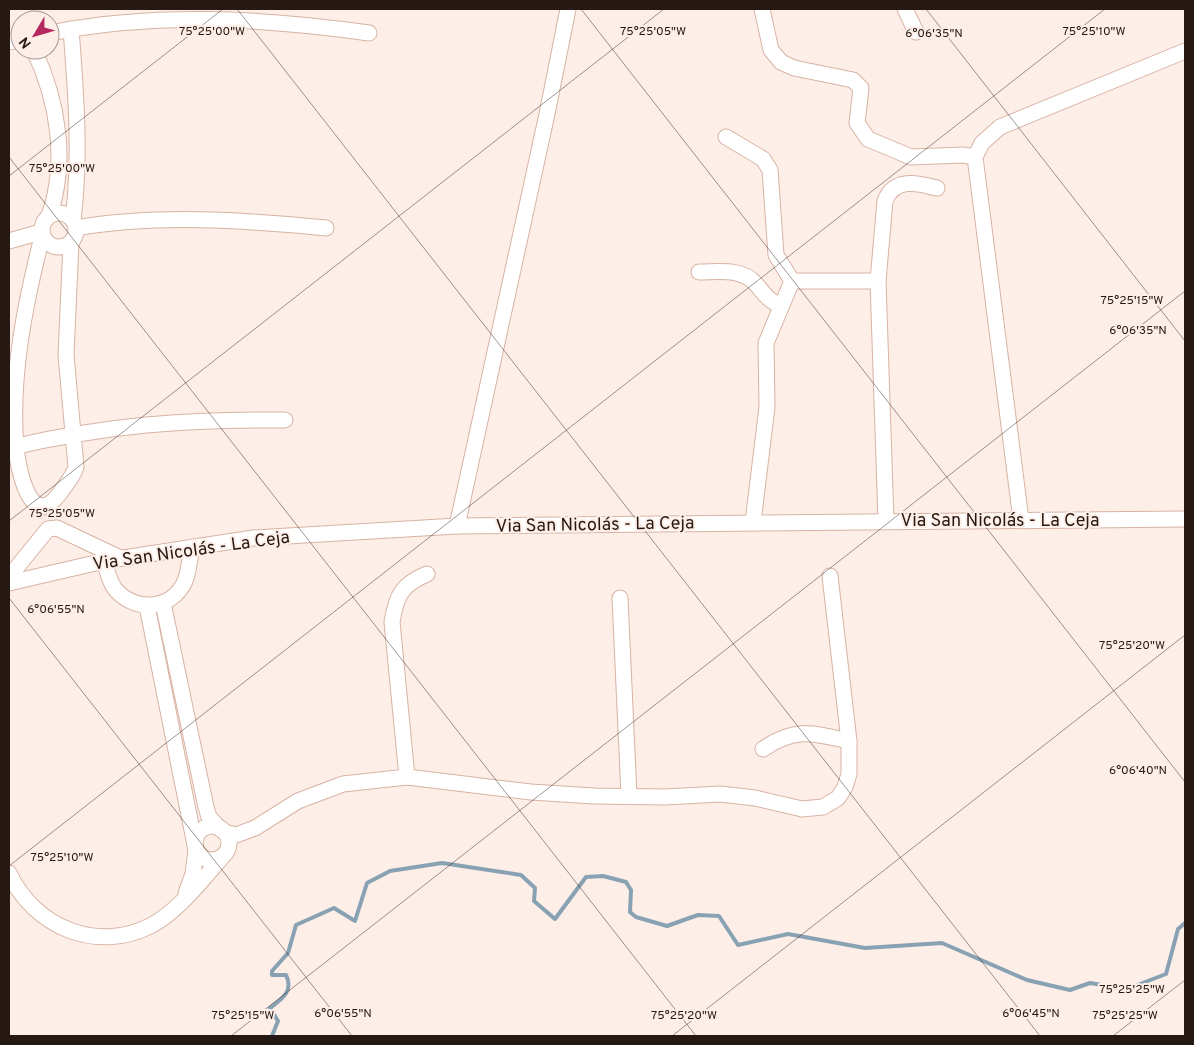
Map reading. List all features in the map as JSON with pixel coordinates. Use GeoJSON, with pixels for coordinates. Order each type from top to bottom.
{"type":"FeatureCollection","features":[{"type":"Feature","properties":{"kind":"street"},"geometry":{"type":"LineString","coordinates":[[457,526],[545,124],[568,9]]}},
{"type":"Feature","properties":{"kind":"street"},"geometry":{"type":"LineString","coordinates":[[762,9],[771,50],[781,62],[794,68],[853,80],[861,88],[857,123],[868,139],[910,157],[963,155],[975,157]]}},
{"type":"Feature","properties":{"kind":"street"},"geometry":{"type":"LineString","coordinates":[[905,9],[916,32]]}},
{"type":"Feature","properties":{"kind":"street"},"geometry":{"type":"LineString","coordinates":[[60,31],[165,19],[237,20],[321,26],[368,33]]}},
{"type":"Feature","properties":{"kind":"street"},"geometry":{"type":"LineString","coordinates":[[9,577],[75,472],[74,433],[66,355],[71,243],[77,186],[78,125],[71,29]]}},
{"type":"Feature","properties":{"kind":"street"},"geometry":{"type":"LineString","coordinates":[[1021,520],[975,157],[982,143],[1000,127],[1185,51]]}},
{"type":"Feature","properties":{"kind":"street"},"geometry":{"type":"LineString","coordinates":[[38,60],[50,89],[58,133],[58,178],[55,198],[49,216],[43,222],[22,332],[13,448],[29,497],[49,514],[120,558]]}},
{"type":"Feature","properties":{"kind":"street"},"geometry":{"type":"LineString","coordinates":[[726,137],[762,159],[770,170],[776,255],[792,281]]}},
{"type":"Feature","properties":{"kind":"street"},"geometry":{"type":"LineString","coordinates":[[886,521],[878,281],[886,196],[904,183],[914,182],[937,188]]}},
{"type":"Feature","properties":{"kind":"street"},"geometry":{"type":"LineString","coordinates":[[49,216],[64,214],[74,224],[162,221],[280,224],[326,228]]}},
{"type":"Feature","properties":{"kind":"street"},"geometry":{"type":"LineString","coordinates":[[42,234],[45,242],[55,247],[61,248],[71,243]]}},
{"type":"Feature","properties":{"kind":"street"},"geometry":{"type":"LineString","coordinates":[[9,241],[42,234]]}},
{"type":"Feature","properties":{"kind":"street"},"geometry":{"type":"LineString","coordinates":[[699,272],[738,272],[745,276],[772,303],[781,306]]}},
{"type":"Feature","properties":{"kind":"street"},"geometry":{"type":"LineString","coordinates":[[792,281],[878,281]]}},
{"type":"Feature","properties":{"kind":"street"},"geometry":{"type":"LineString","coordinates":[[753,522],[767,407],[766,343],[792,281]]}},
{"type":"Feature","properties":{"kind":"street"},"geometry":{"type":"LineString","coordinates":[[13,448],[74,433],[129,425],[193,420],[285,420]]}},
{"type":"Feature","properties":{"kind":"street","name":"Via San Nicolás - La Ceja"},"geometry":{"type":"LineString","coordinates":[[9,583],[120,558],[253,538],[457,526],[1185,519]]}},
{"type":"Feature","properties":{"kind":"street"},"geometry":{"type":"LineString","coordinates":[[104,561],[115,589],[131,601],[147,606],[163,604],[177,592],[184,582],[192,547]]}},
{"type":"Feature","properties":{"kind":"street"},"geometry":{"type":"LineString","coordinates":[[407,777],[392,622],[394,611],[403,589],[414,579],[427,574]]}},
{"type":"Feature","properties":{"kind":"street"},"geometry":{"type":"LineString","coordinates":[[9,872],[22,894],[41,915],[64,929],[90,936],[117,936],[142,930],[163,917],[224,854],[255,828],[298,801],[343,784],[407,777],[531,792],[629,796],[720,794],[755,798],[802,809],[823,807],[838,798],[845,788],[849,774],[850,741],[830,576]]}},
{"type":"Feature","properties":{"kind":"street"},"geometry":{"type":"LineString","coordinates":[[620,598],[629,796]]}},
{"type":"Feature","properties":{"kind":"street"},"geometry":{"type":"LineString","coordinates":[[163,604],[206,807],[209,817],[222,831],[228,842],[224,854]]}},
{"type":"Feature","properties":{"kind":"street"},"geometry":{"type":"LineString","coordinates":[[147,606],[195,847],[203,858],[208,860],[224,854]]}},
{"type":"Feature","properties":{"kind":"street"},"geometry":{"type":"LineString","coordinates":[[763,749],[780,737],[790,734],[850,741]]}},
{"type":"Feature","properties":{"kind":"street"},"geometry":{"type":"LineString","coordinates":[[180,900],[187,890],[193,874],[197,835],[205,828],[236,835],[255,828]]}},
{"type":"Feature","properties":{"kind":"waterway"},"geometry":{"type":"LineString","coordinates":[[272,1036],[278,1021],[270,1008],[286,994],[289,986],[286,975],[272,975],[272,971],[288,953],[296,925],[334,908],[355,921],[367,883],[390,871],[442,863],[521,875],[535,888],[534,901],[555,919],[586,877],[603,876],[626,882],[631,890],[630,912],[636,917],[667,926],[698,915],[719,916],[738,945],[788,934],[865,948],[942,943],[1027,980],[1070,990],[1090,983],[1127,989],[1166,974],[1178,929],[1185,923]]}},
{"type":"Feature","properties":{"kind":"tunnel"},"geometry":{"type":"LineString","coordinates":[[44,510],[45,516]]}}]}
